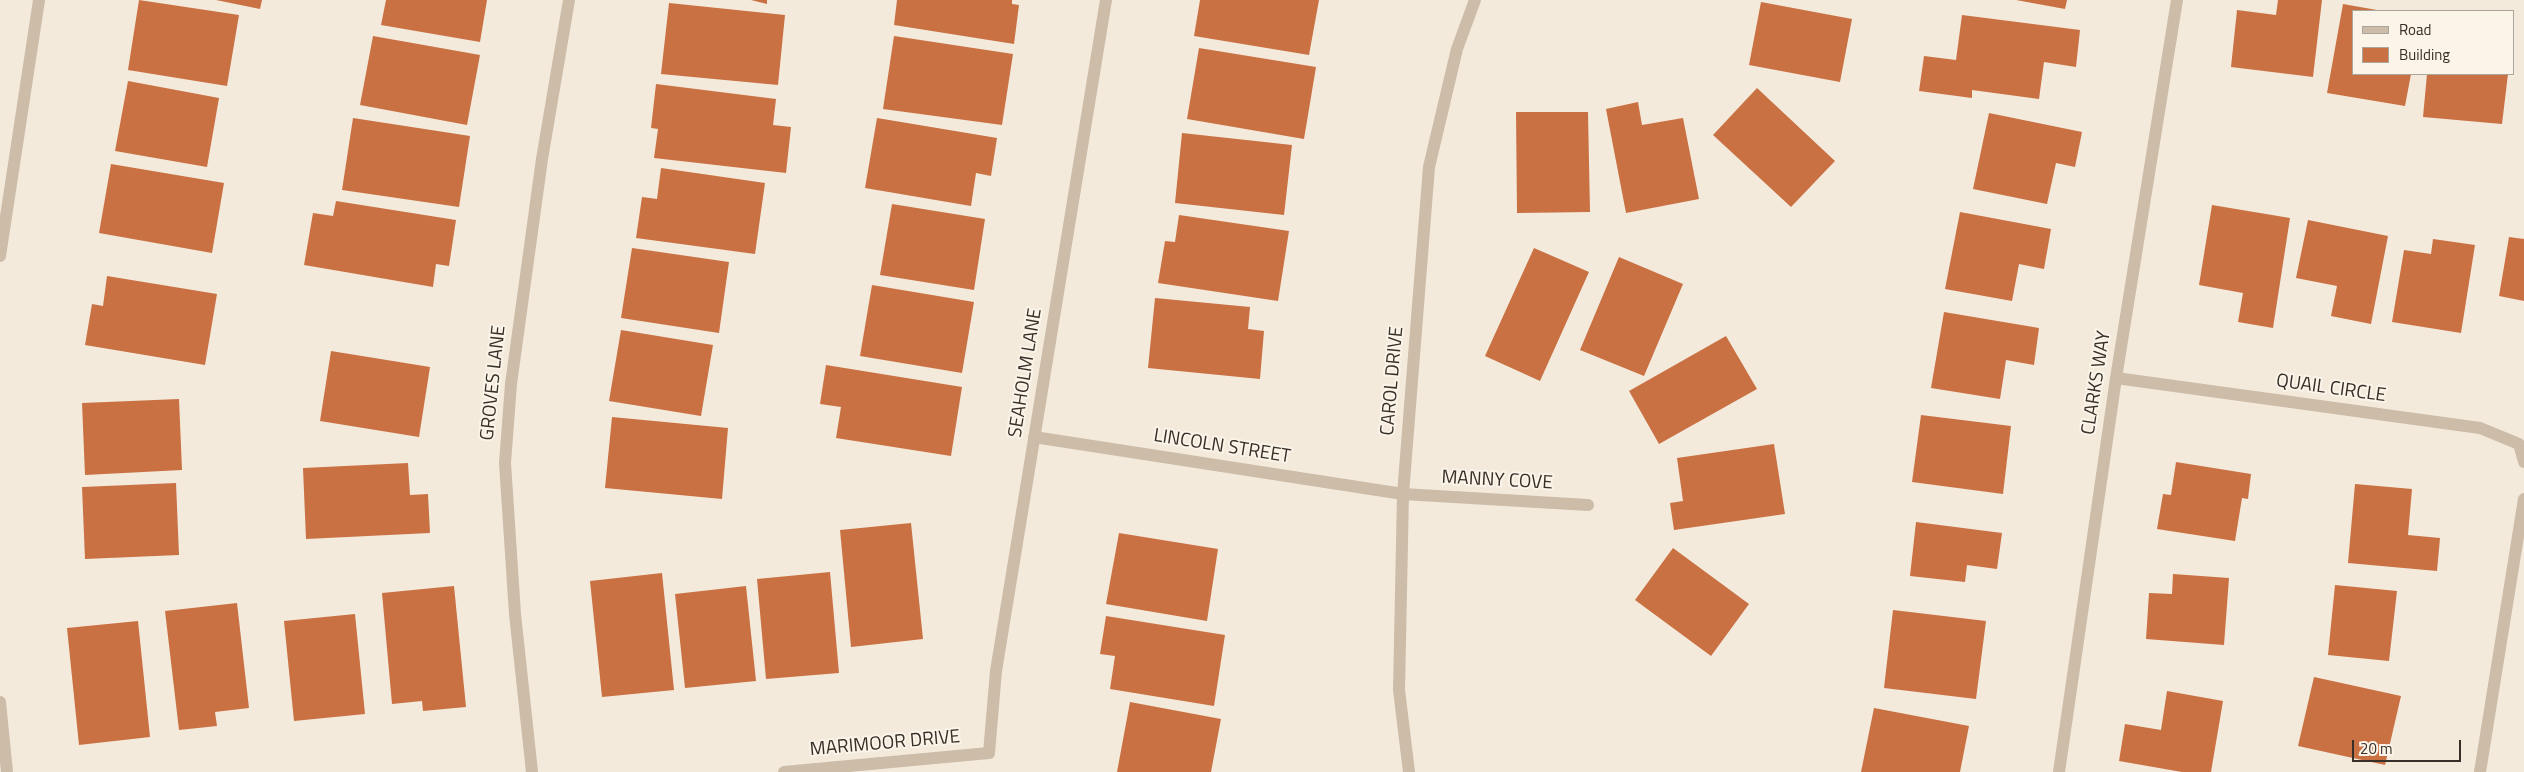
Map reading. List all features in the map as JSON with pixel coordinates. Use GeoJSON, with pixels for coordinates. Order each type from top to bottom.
{"type":"FeatureCollection","features":[{"type":"Feature","properties":{"kind":"street"},"geometry":{"type":"LineString","coordinates":[[0,256],[39,0]]}},
{"type":"Feature","properties":{"kind":"street","name":"GROVES LANE"},"geometry":{"type":"LineString","coordinates":[[532,772],[515,614],[505,463],[512,374],[542,159],[568,0]]}},
{"type":"Feature","properties":{"kind":"street","name":"SEAHOLM LANE"},"geometry":{"type":"LineString","coordinates":[[989,753],[996,671],[1106,0]]}},
{"type":"Feature","properties":{"kind":"street","name":"CAROL DRIVE"},"geometry":{"type":"LineString","coordinates":[[1409,772],[1398,690],[1403,494],[1430,167],[1457,48],[1475,0]]}},
{"type":"Feature","properties":{"kind":"street","name":"CLARKS WAY"},"geometry":{"type":"LineString","coordinates":[[2059,772],[2116,378],[2177,0]]}},
{"type":"Feature","properties":{"kind":"street","name":"QUAIL CIRCLE"},"geometry":{"type":"LineString","coordinates":[[2116,378],[2480,428],[2519,444],[2524,462]]}},
{"type":"Feature","properties":{"kind":"street","name":"LINCOLN STREET"},"geometry":{"type":"LineString","coordinates":[[1034,437],[1403,494]]}},
{"type":"Feature","properties":{"kind":"street","name":"MANNY COVE"},"geometry":{"type":"LineString","coordinates":[[1403,494],[1588,505]]}},
{"type":"Feature","properties":{"kind":"street"},"geometry":{"type":"LineString","coordinates":[[2480,772],[2524,499]]}},
{"type":"Feature","properties":{"kind":"street"},"geometry":{"type":"LineString","coordinates":[[0,702],[7,772]]}},
{"type":"Feature","properties":{"kind":"street","name":"MARIMOOR DRIVE"},"geometry":{"type":"LineString","coordinates":[[784,772],[989,753]]}},
{"type":"Feature","properties":{"kind":"building"},"geometry":{"type":"Polygon","coordinates":[[[139,0],[239,15],[227,86],[128,70],[139,0]]]}},
{"type":"Feature","properties":{"kind":"building"},"geometry":{"type":"Polygon","coordinates":[[[216,0],[262,0],[260,9],[216,0]]]}},
{"type":"Feature","properties":{"kind":"building"},"geometry":{"type":"Polygon","coordinates":[[[386,0],[487,0],[480,42],[381,25],[386,0]]]}},
{"type":"Feature","properties":{"kind":"building"},"geometry":{"type":"Polygon","coordinates":[[[751,0],[767,0],[767,4],[751,0]]]}},
{"type":"Feature","properties":{"kind":"building"},"geometry":{"type":"Polygon","coordinates":[[[897,0],[1012,0],[1012,4],[1019,5],[1014,44],[894,25],[897,0]]]}},
{"type":"Feature","properties":{"kind":"building"},"geometry":{"type":"Polygon","coordinates":[[[1200,0],[1319,0],[1309,55],[1194,36],[1200,0]]]}},
{"type":"Feature","properties":{"kind":"building"},"geometry":{"type":"Polygon","coordinates":[[[2016,0],[2067,0],[2065,9],[2016,0]]]}},
{"type":"Feature","properties":{"kind":"building"},"geometry":{"type":"Polygon","coordinates":[[[2278,0],[2322,0],[2313,77],[2231,67],[2237,10],[2276,15],[2278,0]]]}},
{"type":"Feature","properties":{"kind":"building"},"geometry":{"type":"Polygon","coordinates":[[[1761,2],[1852,19],[1840,82],[1749,65],[1761,2]]]}},
{"type":"Feature","properties":{"kind":"building"},"geometry":{"type":"Polygon","coordinates":[[[669,3],[785,15],[778,85],[661,74],[669,3]]]}},
{"type":"Feature","properties":{"kind":"building"},"geometry":{"type":"Polygon","coordinates":[[[2343,4],[2377,10],[2352,10],[2352,75],[2411,75],[2405,106],[2327,93],[2343,4]]]}},
{"type":"Feature","properties":{"kind":"building"},"geometry":{"type":"Polygon","coordinates":[[[1962,15],[2080,30],[2076,67],[2044,62],[2039,99],[1972,90],[1972,98],[1919,91],[1924,56],[1956,60],[1962,15]]]}},
{"type":"Feature","properties":{"kind":"building"},"geometry":{"type":"Polygon","coordinates":[[[373,36],[480,55],[467,125],[360,105],[373,36]]]}},
{"type":"Feature","properties":{"kind":"building"},"geometry":{"type":"Polygon","coordinates":[[[894,36],[1013,54],[1002,125],[883,109],[894,36]]]}},
{"type":"Feature","properties":{"kind":"building"},"geometry":{"type":"Polygon","coordinates":[[[1199,48],[1316,67],[1304,139],[1187,119],[1199,48]]]}},
{"type":"Feature","properties":{"kind":"building"},"geometry":{"type":"Polygon","coordinates":[[[2427,75],[2508,75],[2502,124],[2423,117],[2427,75]]]}},
{"type":"Feature","properties":{"kind":"building"},"geometry":{"type":"Polygon","coordinates":[[[128,81],[219,98],[207,167],[115,151],[128,81]]]}},
{"type":"Feature","properties":{"kind":"building"},"geometry":{"type":"Polygon","coordinates":[[[656,84],[776,99],[773,125],[791,127],[786,173],[654,158],[658,129],[651,128],[656,84]]]}},
{"type":"Feature","properties":{"kind":"building"},"geometry":{"type":"Polygon","coordinates":[[[1757,88],[1835,161],[1791,207],[1713,135],[1757,88]]]}},
{"type":"Feature","properties":{"kind":"building"},"geometry":{"type":"Polygon","coordinates":[[[1638,102],[1642,125],[1683,118],[1699,199],[1626,213],[1606,109],[1638,102]]]}},
{"type":"Feature","properties":{"kind":"building"},"geometry":{"type":"Polygon","coordinates":[[[1516,112],[1588,112],[1590,212],[1517,213],[1516,112]]]}},
{"type":"Feature","properties":{"kind":"building"},"geometry":{"type":"Polygon","coordinates":[[[1989,113],[2082,132],[2075,167],[2056,163],[2047,204],[1973,189],[1989,113]]]}},
{"type":"Feature","properties":{"kind":"building"},"geometry":{"type":"Polygon","coordinates":[[[353,118],[470,136],[459,207],[342,190],[353,118]]]}},
{"type":"Feature","properties":{"kind":"building"},"geometry":{"type":"Polygon","coordinates":[[[877,118],[997,138],[991,176],[976,173],[971,206],[865,188],[877,118]]]}},
{"type":"Feature","properties":{"kind":"building"},"geometry":{"type":"Polygon","coordinates":[[[1182,133],[1292,145],[1284,215],[1175,203],[1182,133]]]}},
{"type":"Feature","properties":{"kind":"building"},"geometry":{"type":"Polygon","coordinates":[[[111,164],[224,183],[212,253],[99,233],[111,164]]]}},
{"type":"Feature","properties":{"kind":"building"},"geometry":{"type":"Polygon","coordinates":[[[661,168],[765,183],[755,254],[636,238],[642,197],[657,199],[661,168]]]}},
{"type":"Feature","properties":{"kind":"building"},"geometry":{"type":"Polygon","coordinates":[[[336,201],[456,220],[449,266],[436,264],[433,287],[304,265],[313,213],[333,216],[336,201]]]}},
{"type":"Feature","properties":{"kind":"building"},"geometry":{"type":"Polygon","coordinates":[[[892,204],[985,219],[974,290],[880,275],[892,204]]]}},
{"type":"Feature","properties":{"kind":"building"},"geometry":{"type":"Polygon","coordinates":[[[2212,205],[2290,218],[2273,328],[2238,322],[2243,293],[2199,285],[2212,205]]]}},
{"type":"Feature","properties":{"kind":"building"},"geometry":{"type":"Polygon","coordinates":[[[1960,212],[2051,229],[2044,269],[2019,264],[2012,301],[1945,289],[1960,212]]]}},
{"type":"Feature","properties":{"kind":"building"},"geometry":{"type":"Polygon","coordinates":[[[1179,215],[1289,231],[1278,301],[1158,283],[1165,241],[1175,242],[1179,215]]]}},
{"type":"Feature","properties":{"kind":"building"},"geometry":{"type":"Polygon","coordinates":[[[2308,220],[2388,236],[2371,324],[2331,316],[2337,286],[2296,278],[2308,220]]]}},
{"type":"Feature","properties":{"kind":"building"},"geometry":{"type":"Polygon","coordinates":[[[2509,237],[2524,239],[2524,301],[2499,296],[2509,237]]]}},
{"type":"Feature","properties":{"kind":"building"},"geometry":{"type":"Polygon","coordinates":[[[2433,239],[2475,245],[2461,333],[2392,322],[2404,250],[2431,254],[2433,239]]]}},
{"type":"Feature","properties":{"kind":"building"},"geometry":{"type":"Polygon","coordinates":[[[632,248],[729,262],[719,333],[621,318],[632,248]]]}},
{"type":"Feature","properties":{"kind":"building"},"geometry":{"type":"Polygon","coordinates":[[[1534,248],[1589,272],[1540,381],[1485,356],[1534,248]]]}},
{"type":"Feature","properties":{"kind":"building"},"geometry":{"type":"Polygon","coordinates":[[[1619,257],[1683,284],[1644,376],[1580,350],[1619,257]]]}},
{"type":"Feature","properties":{"kind":"building"},"geometry":{"type":"Polygon","coordinates":[[[107,276],[217,294],[205,365],[85,345],[92,304],[103,306],[107,276]]]}},
{"type":"Feature","properties":{"kind":"building"},"geometry":{"type":"Polygon","coordinates":[[[872,285],[974,302],[962,373],[860,356],[872,285]]]}},
{"type":"Feature","properties":{"kind":"building"},"geometry":{"type":"Polygon","coordinates":[[[1155,298],[1250,307],[1248,329],[1264,331],[1260,379],[1148,368],[1155,298]]]}},
{"type":"Feature","properties":{"kind":"building"},"geometry":{"type":"Polygon","coordinates":[[[1944,312],[2039,328],[2034,365],[2006,360],[2000,399],[1931,388],[1944,312]]]}},
{"type":"Feature","properties":{"kind":"building"},"geometry":{"type":"Polygon","coordinates":[[[621,330],[713,345],[701,416],[609,401],[621,330]]]}},
{"type":"Feature","properties":{"kind":"building"},"geometry":{"type":"Polygon","coordinates":[[[1726,336],[1757,389],[1659,444],[1629,391],[1726,336]]]}},
{"type":"Feature","properties":{"kind":"building"},"geometry":{"type":"Polygon","coordinates":[[[331,351],[430,367],[419,437],[320,421],[331,351]]]}},
{"type":"Feature","properties":{"kind":"building"},"geometry":{"type":"Polygon","coordinates":[[[826,365],[962,387],[951,456],[836,438],[841,407],[820,404],[826,365]]]}},
{"type":"Feature","properties":{"kind":"building"},"geometry":{"type":"Polygon","coordinates":[[[179,399],[182,470],[85,475],[82,403],[179,399]]]}},
{"type":"Feature","properties":{"kind":"building"},"geometry":{"type":"Polygon","coordinates":[[[1921,415],[2011,426],[2003,494],[1912,482],[1921,415]]]}},
{"type":"Feature","properties":{"kind":"building"},"geometry":{"type":"Polygon","coordinates":[[[612,417],[728,428],[722,499],[605,488],[612,417]]]}},
{"type":"Feature","properties":{"kind":"building"},"geometry":{"type":"Polygon","coordinates":[[[1774,444],[1785,514],[1674,530],[1670,503],[1683,501],[1677,458],[1774,444]]]}},
{"type":"Feature","properties":{"kind":"building"},"geometry":{"type":"Polygon","coordinates":[[[2176,462],[2251,474],[2248,499],[2242,498],[2235,541],[2157,529],[2163,494],[2171,495],[2176,462]]]}},
{"type":"Feature","properties":{"kind":"building"},"geometry":{"type":"Polygon","coordinates":[[[408,463],[410,495],[428,494],[430,533],[306,539],[303,468],[408,463]]]}},
{"type":"Feature","properties":{"kind":"building"},"geometry":{"type":"Polygon","coordinates":[[[176,483],[179,555],[85,559],[82,487],[176,483]]]}},
{"type":"Feature","properties":{"kind":"building"},"geometry":{"type":"Polygon","coordinates":[[[2355,484],[2412,489],[2408,535],[2440,538],[2437,571],[2348,563],[2355,484]]]}},
{"type":"Feature","properties":{"kind":"building"},"geometry":{"type":"Polygon","coordinates":[[[1916,522],[2002,533],[1997,569],[1967,565],[1965,582],[1910,576],[1916,522]]]}},
{"type":"Feature","properties":{"kind":"building"},"geometry":{"type":"Polygon","coordinates":[[[911,523],[923,639],[851,647],[840,530],[911,523]]]}},
{"type":"Feature","properties":{"kind":"building"},"geometry":{"type":"Polygon","coordinates":[[[1119,533],[1218,549],[1207,621],[1106,604],[1119,533]]]}},
{"type":"Feature","properties":{"kind":"building"},"geometry":{"type":"Polygon","coordinates":[[[1673,548],[1749,604],[1711,656],[1635,600],[1673,548]]]}},
{"type":"Feature","properties":{"kind":"building"},"geometry":{"type":"Polygon","coordinates":[[[830,572],[839,673],[766,679],[757,579],[830,572]]]}},
{"type":"Feature","properties":{"kind":"building"},"geometry":{"type":"Polygon","coordinates":[[[662,573],[674,690],[602,697],[590,581],[662,573]]]}},
{"type":"Feature","properties":{"kind":"building"},"geometry":{"type":"Polygon","coordinates":[[[2173,574],[2229,578],[2224,645],[2146,639],[2149,593],[2172,594],[2173,574]]]}},
{"type":"Feature","properties":{"kind":"building"},"geometry":{"type":"Polygon","coordinates":[[[2335,585],[2397,591],[2389,661],[2328,655],[2335,585]]]}},
{"type":"Feature","properties":{"kind":"building"},"geometry":{"type":"Polygon","coordinates":[[[454,586],[466,707],[423,711],[422,701],[392,704],[382,593],[454,586]]]}},
{"type":"Feature","properties":{"kind":"building"},"geometry":{"type":"Polygon","coordinates":[[[746,586],[756,681],[685,688],[675,594],[746,586]]]}},
{"type":"Feature","properties":{"kind":"building"},"geometry":{"type":"Polygon","coordinates":[[[237,603],[249,708],[215,712],[217,726],[179,730],[165,611],[237,603]]]}},
{"type":"Feature","properties":{"kind":"building"},"geometry":{"type":"Polygon","coordinates":[[[1893,610],[1986,621],[1976,699],[1884,688],[1893,610]]]}},
{"type":"Feature","properties":{"kind":"building"},"geometry":{"type":"Polygon","coordinates":[[[355,614],[365,714],[294,721],[284,621],[355,614]]]}},
{"type":"Feature","properties":{"kind":"building"},"geometry":{"type":"Polygon","coordinates":[[[1106,616],[1225,635],[1214,706],[1110,689],[1115,656],[1100,654],[1106,616]]]}},
{"type":"Feature","properties":{"kind":"building"},"geometry":{"type":"Polygon","coordinates":[[[138,621],[150,737],[79,745],[67,628],[138,621]]]}},
{"type":"Feature","properties":{"kind":"building"},"geometry":{"type":"Polygon","coordinates":[[[2314,677],[2401,696],[2385,765],[2298,746],[2314,677]]]}},
{"type":"Feature","properties":{"kind":"building"},"geometry":{"type":"Polygon","coordinates":[[[2167,691],[2223,701],[2211,772],[2182,772],[2119,761],[2125,724],[2161,730],[2167,691]]]}},
{"type":"Feature","properties":{"kind":"building"},"geometry":{"type":"Polygon","coordinates":[[[1130,702],[1221,719],[1211,772],[1117,772],[1130,702]]]}},
{"type":"Feature","properties":{"kind":"building"},"geometry":{"type":"Polygon","coordinates":[[[1874,708],[1969,726],[1960,772],[1861,772],[1874,708]]]}}]}
